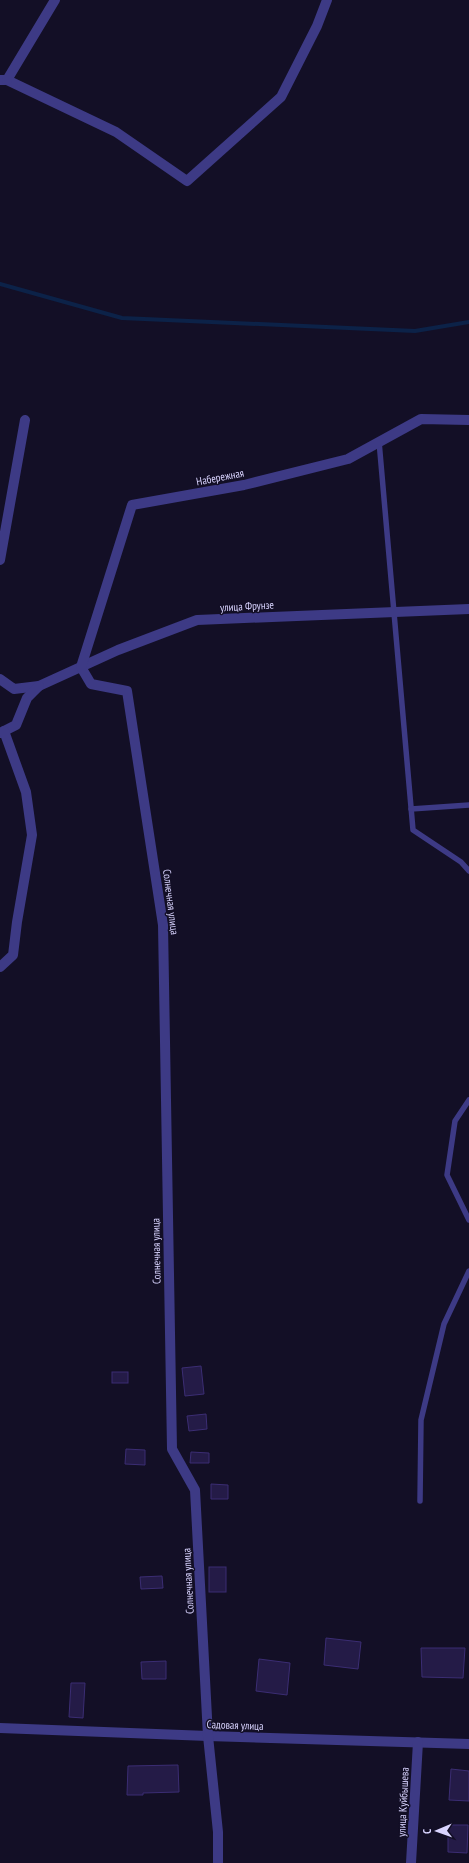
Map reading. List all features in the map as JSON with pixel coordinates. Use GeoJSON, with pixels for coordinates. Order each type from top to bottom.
{"type":"FeatureCollection","features":[{"type":"Feature","properties":{"kind":"street"},"geometry":{"type":"LineString","coordinates":[[55,0],[3,80],[116,132],[187,181],[281,97],[317,26],[327,0]]}},
{"type":"Feature","properties":{"kind":"street","name":"Набережная"},"geometry":{"type":"LineString","coordinates":[[81,667],[132,505],[244,485],[348,460],[379,441],[421,419],[469,420]]}},
{"type":"Feature","properties":{"kind":"street"},"geometry":{"type":"LineString","coordinates":[[0,560],[25,420]]}},
{"type":"Feature","properties":{"kind":"street","name":"улица Фрунзе"},"geometry":{"type":"LineString","coordinates":[[39,686],[118,650],[197,620],[469,609]]}},
{"type":"Feature","properties":{"kind":"street","name":"Солнечная улица"},"geometry":{"type":"LineString","coordinates":[[81,667],[91,684],[127,691],[163,925],[172,1449],[195,1490],[208,1736],[218,1832],[218,1863]]}},
{"type":"Feature","properties":{"kind":"street"},"geometry":{"type":"LineString","coordinates":[[0,679],[14,689],[39,686]]}},
{"type":"Feature","properties":{"kind":"street"},"geometry":{"type":"LineString","coordinates":[[0,967],[13,955],[17,922],[32,835],[26,792],[2,732],[16,725],[27,698],[39,686]]}},
{"type":"Feature","properties":{"kind":"street","name":"Садовая улица"},"geometry":{"type":"LineString","coordinates":[[0,1728],[469,1744]]}},
{"type":"Feature","properties":{"kind":"street","name":"улица Куйбышева"},"geometry":{"type":"LineString","coordinates":[[411,1863],[418,1742]]}},
{"type":"Feature","properties":{"kind":"lane"},"geometry":{"type":"LineString","coordinates":[[379,441],[412,830],[461,862],[469,871]]}},
{"type":"Feature","properties":{"kind":"lane"},"geometry":{"type":"LineString","coordinates":[[411,809],[469,805]]}},
{"type":"Feature","properties":{"kind":"lane"},"geometry":{"type":"LineString","coordinates":[[469,1100],[455,1121],[447,1175],[469,1220]]}},
{"type":"Feature","properties":{"kind":"lane"},"geometry":{"type":"LineString","coordinates":[[420,1501],[421,1420],[444,1324],[469,1271]]}},
{"type":"Feature","properties":{"kind":"building"},"geometry":{"type":"Polygon","coordinates":[[[201,1366],[204,1394],[185,1396],[182,1368],[201,1366]]]}},
{"type":"Feature","properties":{"kind":"building"},"geometry":{"type":"Polygon","coordinates":[[[112,1372],[128,1372],[128,1383],[112,1383],[112,1372]]]}},
{"type":"Feature","properties":{"kind":"building"},"geometry":{"type":"Polygon","coordinates":[[[206,1414],[207,1429],[189,1431],[187,1416],[206,1414]]]}},
{"type":"Feature","properties":{"kind":"building"},"geometry":{"type":"Polygon","coordinates":[[[126,1449],[145,1450],[145,1465],[125,1464],[126,1449]]]}},
{"type":"Feature","properties":{"kind":"building"},"geometry":{"type":"Polygon","coordinates":[[[191,1452],[209,1453],[209,1463],[190,1463],[191,1452]]]}},
{"type":"Feature","properties":{"kind":"building"},"geometry":{"type":"Polygon","coordinates":[[[211,1484],[228,1485],[228,1499],[211,1499],[211,1484]]]}},
{"type":"Feature","properties":{"kind":"building"},"geometry":{"type":"Polygon","coordinates":[[[209,1567],[226,1567],[226,1592],[209,1592],[209,1567]]]}},
{"type":"Feature","properties":{"kind":"building"},"geometry":{"type":"Polygon","coordinates":[[[162,1576],[163,1588],[141,1589],[140,1577],[162,1576]]]}},
{"type":"Feature","properties":{"kind":"building"},"geometry":{"type":"Polygon","coordinates":[[[326,1638],[361,1642],[358,1669],[324,1665],[326,1638]]]}},
{"type":"Feature","properties":{"kind":"building"},"geometry":{"type":"Polygon","coordinates":[[[421,1648],[465,1648],[463,1678],[422,1677],[421,1648]]]}},
{"type":"Feature","properties":{"kind":"building"},"geometry":{"type":"Polygon","coordinates":[[[259,1659],[290,1663],[287,1695],[256,1691],[259,1659]]]}},
{"type":"Feature","properties":{"kind":"building"},"geometry":{"type":"Polygon","coordinates":[[[166,1661],[166,1679],[142,1679],[141,1662],[166,1661]]]}},
{"type":"Feature","properties":{"kind":"building"},"geometry":{"type":"Polygon","coordinates":[[[71,1683],[85,1683],[83,1718],[69,1717],[71,1683]]]}},
{"type":"Feature","properties":{"kind":"building"},"geometry":{"type":"Polygon","coordinates":[[[178,1765],[179,1792],[127,1795],[128,1766],[178,1765]]]}},
{"type":"Feature","properties":{"kind":"building"},"geometry":{"type":"Polygon","coordinates":[[[451,1769],[469,1771],[469,1801],[449,1800],[451,1769]]]}},
{"type":"Feature","properties":{"kind":"building"},"geometry":{"type":"Polygon","coordinates":[[[448,1825],[468,1825],[467,1853],[448,1852],[448,1825]]]}},
{"type":"Feature","properties":{"kind":"waterway"},"geometry":{"type":"LineString","coordinates":[[0,284],[122,318],[415,331],[469,322]]}}]}
